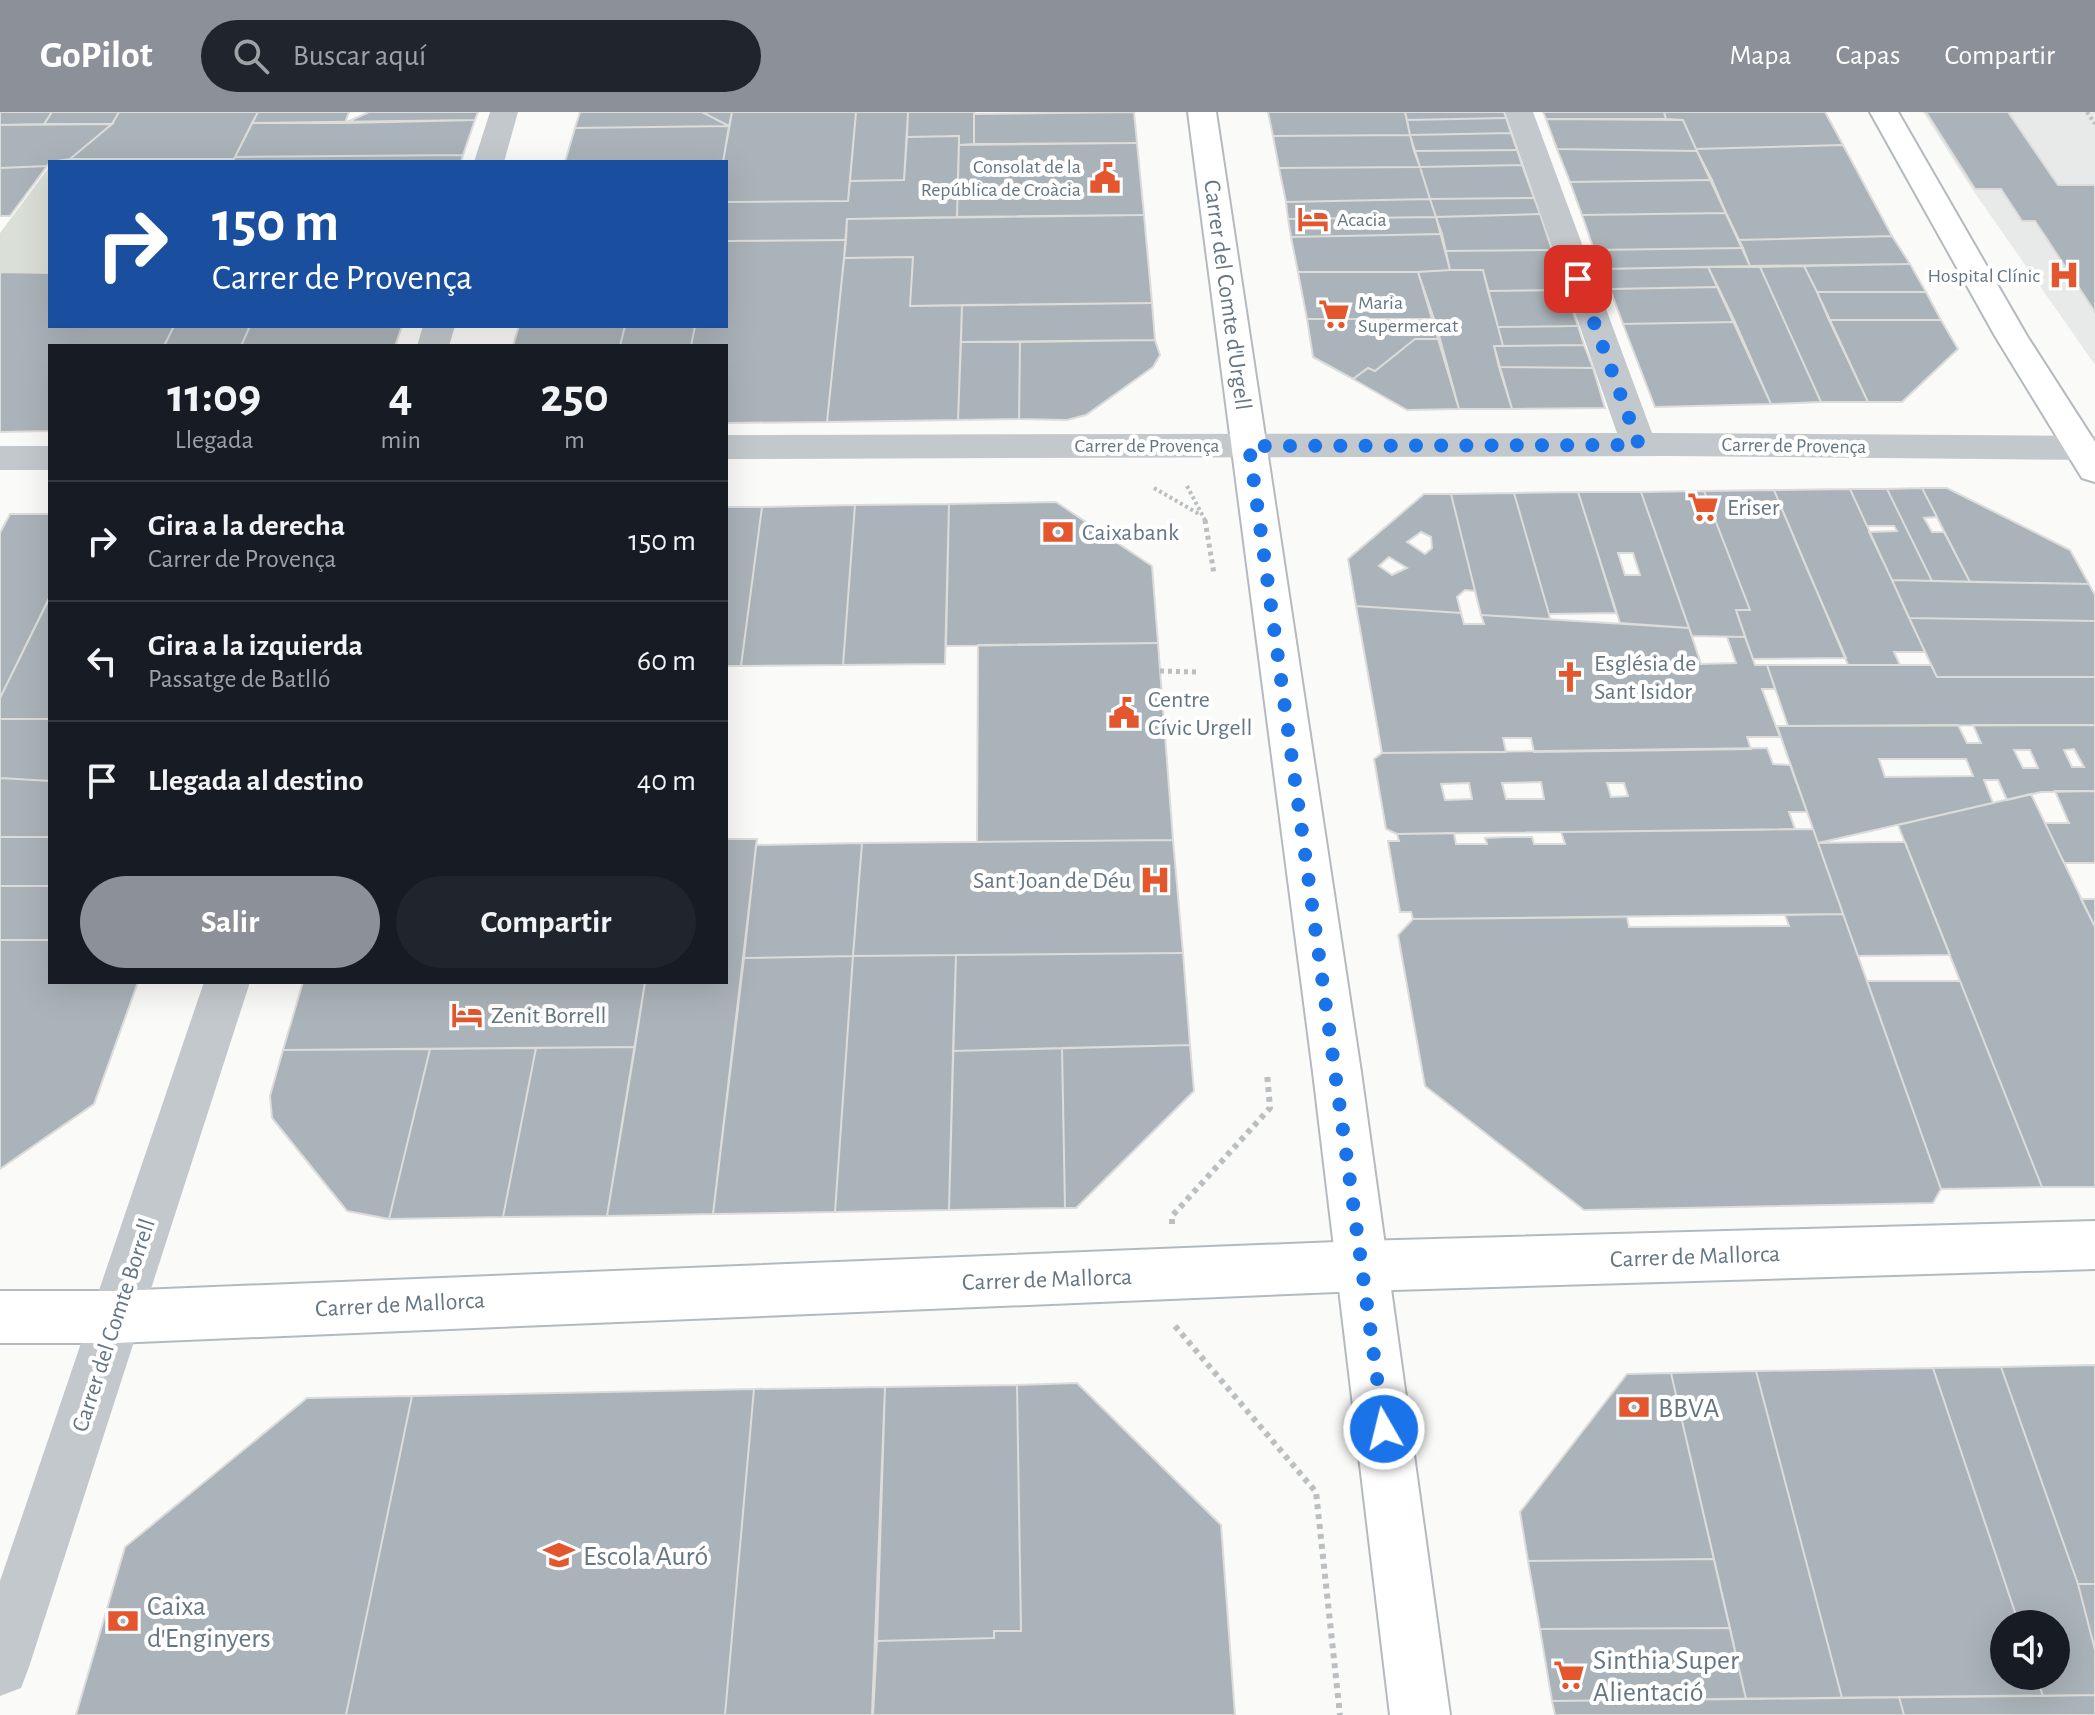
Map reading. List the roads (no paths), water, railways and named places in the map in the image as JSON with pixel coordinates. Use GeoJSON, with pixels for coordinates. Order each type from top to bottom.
{"type":"FeatureCollection","features":[{"type":"Feature","properties":{"kind":"main road","name":"Carrer del Comte d'Urgell"},"geometry":{"type":"LineString","coordinates":[[1202,112],[1400,1542],[1420,1715]]}},
{"type":"Feature","properties":{"kind":"main road"},"geometry":{"type":"LineString","coordinates":[[1884,112],[2011,336],[2090,455]]}},
{"type":"Feature","properties":{"kind":"main road","name":"Carrer de Mallorca"},"geometry":{"type":"LineString","coordinates":[[0,1317],[115,1317],[1361,1266],[2095,1245]]}},
{"type":"Feature","properties":{"kind":"street"},"geometry":{"type":"LineString","coordinates":[[490,160],[504,112]]}},
{"type":"Feature","properties":{"kind":"street"},"geometry":{"type":"LineString","coordinates":[[1519,112],[1639,445]]}},
{"type":"Feature","properties":{"kind":"street","name":"Carrer de Provença"},"geometry":{"type":"LineString","coordinates":[[728,447],[1639,445],[2090,455]]}},
{"type":"Feature","properties":{"kind":"street"},"geometry":{"type":"LineString","coordinates":[[0,458],[48,458]]}},
{"type":"Feature","properties":{"kind":"street","name":"Carrer del Comte Borrell"},"geometry":{"type":"LineString","coordinates":[[0,1667],[226,984]]}},
{"type":"Feature","properties":{"kind":"place","name":"Consolat de la República de Croàcia"},"geometry":{"type":"Point","coordinates":[1105,178]}},
{"type":"Feature","properties":{"kind":"place","name":"Acacia"},"geometry":{"type":"Point","coordinates":[1313,219]}},
{"type":"Feature","properties":{"kind":"place","name":"Hospital Clínic"},"geometry":{"type":"Point","coordinates":[2064,275]}},
{"type":"Feature","properties":{"kind":"place","name":"Maria Supermercat"},"geometry":{"type":"Point","coordinates":[1334,314]}},
{"type":"Feature","properties":{"kind":"place","name":"Eriser"},"geometry":{"type":"Point","coordinates":[1703,507]}},
{"type":"Feature","properties":{"kind":"place","name":"Caixabank"},"geometry":{"type":"Point","coordinates":[1058,532]}},
{"type":"Feature","properties":{"kind":"place","name":"Església de Sant Isidor"},"geometry":{"type":"Point","coordinates":[1570,677]}},
{"type":"Feature","properties":{"kind":"place","name":"Centre Cívic Urgell"},"geometry":{"type":"Point","coordinates":[1124,713]}},
{"type":"Feature","properties":{"kind":"place","name":"Sant Joan de Déu"},"geometry":{"type":"Point","coordinates":[1155,880]}},
{"type":"Feature","properties":{"kind":"place","name":"Zenit Borrell"},"geometry":{"type":"Point","coordinates":[467,1015]}},
{"type":"Feature","properties":{"kind":"place","name":"BBVA"},"geometry":{"type":"Point","coordinates":[1634,1407]}},
{"type":"Feature","properties":{"kind":"place","name":"Escola Auró"},"geometry":{"type":"Point","coordinates":[559,1555]}},
{"type":"Feature","properties":{"kind":"place","name":"Caixa d'Enginyers"},"geometry":{"type":"Point","coordinates":[123,1621]}},
{"type":"Feature","properties":{"kind":"place","name":"Sinthia Super Alientació"},"geometry":{"type":"Point","coordinates":[1569,1675]}}]}
